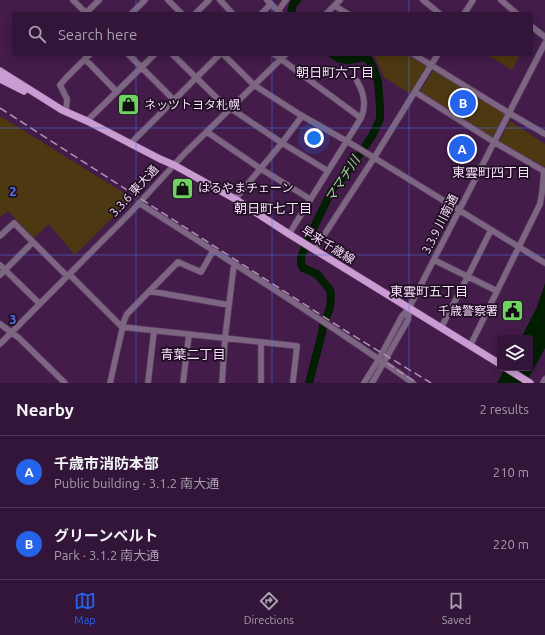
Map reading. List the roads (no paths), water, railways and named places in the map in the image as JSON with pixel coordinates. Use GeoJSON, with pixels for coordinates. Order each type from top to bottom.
{"type":"FeatureCollection","features":[{"type":"Feature","properties":{"kind":"main road","name":"早来千歳線"},"geometry":{"type":"LineString","coordinates":[[0,71],[56,107]]}},
{"type":"Feature","properties":{"kind":"main road","name":"早来千歳線"},"geometry":{"type":"LineString","coordinates":[[0,79],[174,165],[235,199],[289,234],[497,362]]}},
{"type":"Feature","properties":{"kind":"main road"},"geometry":{"type":"LineString","coordinates":[[511,371],[530,383]]}},
{"type":"Feature","properties":{"kind":"street"},"geometry":{"type":"LineString","coordinates":[[73,0],[86,12]]}},
{"type":"Feature","properties":{"kind":"street"},"geometry":{"type":"LineString","coordinates":[[88,12],[99,0]]}},
{"type":"Feature","properties":{"kind":"street"},"geometry":{"type":"LineString","coordinates":[[134,12],[145,0]]}},
{"type":"Feature","properties":{"kind":"street"},"geometry":{"type":"LineString","coordinates":[[168,0],[180,12]]}},
{"type":"Feature","properties":{"kind":"street"},"geometry":{"type":"LineString","coordinates":[[197,12],[209,0]]}},
{"type":"Feature","properties":{"kind":"street"},"geometry":{"type":"LineString","coordinates":[[220,0],[231,12]]}},
{"type":"Feature","properties":{"kind":"street"},"geometry":{"type":"LineString","coordinates":[[262,12],[269,2],[279,12],[286,0]]}},
{"type":"Feature","properties":{"kind":"street"},"geometry":{"type":"LineString","coordinates":[[328,12],[340,0]]}},
{"type":"Feature","properties":{"kind":"street"},"geometry":{"type":"LineString","coordinates":[[423,0],[438,12]]}},
{"type":"Feature","properties":{"kind":"street"},"geometry":{"type":"LineString","coordinates":[[465,12],[473,0]]}},
{"type":"Feature","properties":{"kind":"street"},"geometry":{"type":"LineString","coordinates":[[501,0],[515,12]]}},
{"type":"Feature","properties":{"kind":"street"},"geometry":{"type":"LineString","coordinates":[[335,6],[345,12]]}},
{"type":"Feature","properties":{"kind":"street"},"geometry":{"type":"LineString","coordinates":[[533,28],[545,37]]}},
{"type":"Feature","properties":{"kind":"street","name":"3.3.9 川南通"},"geometry":{"type":"LineString","coordinates":[[409,308],[545,43]]}},
{"type":"Feature","properties":{"kind":"street"},"geometry":{"type":"LineString","coordinates":[[66,112],[66,99],[60,86],[88,56]]}},
{"type":"Feature","properties":{"kind":"street"},"geometry":{"type":"LineString","coordinates":[[130,56],[174,100]]}},
{"type":"Feature","properties":{"kind":"street"},"geometry":{"type":"LineString","coordinates":[[87,122],[153,56]]}},
{"type":"Feature","properties":{"kind":"street"},"geometry":{"type":"LineString","coordinates":[[174,56],[230,109],[328,171]]}},
{"type":"Feature","properties":{"kind":"street"},"geometry":{"type":"LineString","coordinates":[[130,144],[219,56]]}},
{"type":"Feature","properties":{"kind":"street"},"geometry":{"type":"LineString","coordinates":[[223,56],[254,85],[302,116],[355,146],[544,263]]}},
{"type":"Feature","properties":{"kind":"street"},"geometry":{"type":"LineString","coordinates":[[277,56],[361,118]]}},
{"type":"Feature","properties":{"kind":"street","name":"3.3.6 東大通"},"geometry":{"type":"LineString","coordinates":[[0,344],[139,203],[174,165],[284,56]]}},
{"type":"Feature","properties":{"kind":"street"},"geometry":{"type":"LineString","coordinates":[[416,56],[545,134]]}},
{"type":"Feature","properties":{"kind":"street"},"geometry":{"type":"LineString","coordinates":[[314,249],[374,158],[437,56]]}},
{"type":"Feature","properties":{"kind":"street"},"geometry":{"type":"LineString","coordinates":[[85,59],[117,92]]}},
{"type":"Feature","properties":{"kind":"street"},"geometry":{"type":"LineString","coordinates":[[289,234],[361,118],[364,111],[364,100],[362,89],[357,81]]}},
{"type":"Feature","properties":{"kind":"street"},"geometry":{"type":"LineString","coordinates":[[415,92],[544,172],[540,204],[470,346]]}},
{"type":"Feature","properties":{"kind":"street"},"geometry":{"type":"LineString","coordinates":[[235,199],[282,143],[302,116]]}},
{"type":"Feature","properties":{"kind":"street"},"geometry":{"type":"LineString","coordinates":[[207,132],[310,199]]}},
{"type":"Feature","properties":{"kind":"street"},"geometry":{"type":"LineString","coordinates":[[139,203],[314,316],[413,383]]}},
{"type":"Feature","properties":{"kind":"street"},"geometry":{"type":"LineString","coordinates":[[0,236],[14,223],[122,327],[297,346],[293,381]]}},
{"type":"Feature","properties":{"kind":"street"},"geometry":{"type":"LineString","coordinates":[[441,328],[491,230]]}},
{"type":"Feature","properties":{"kind":"street"},"geometry":{"type":"LineString","coordinates":[[2,272],[33,242]]}},
{"type":"Feature","properties":{"kind":"street"},"geometry":{"type":"LineString","coordinates":[[110,383],[122,327],[127,314],[178,262],[201,272],[213,251]]}},
{"type":"Feature","properties":{"kind":"street"},"geometry":{"type":"LineString","coordinates":[[434,260],[497,291]]}},
{"type":"Feature","properties":{"kind":"street"},"geometry":{"type":"LineString","coordinates":[[222,383],[225,338],[234,264]]}},
{"type":"Feature","properties":{"kind":"street"},"geometry":{"type":"LineString","coordinates":[[0,266],[2,272],[40,304]]}},
{"type":"Feature","properties":{"kind":"street"},"geometry":{"type":"LineString","coordinates":[[149,291],[229,305]]}},
{"type":"Feature","properties":{"kind":"street"},"geometry":{"type":"LineString","coordinates":[[364,383],[379,359],[402,316],[409,308]]}},
{"type":"Feature","properties":{"kind":"street"},"geometry":{"type":"LineString","coordinates":[[372,383],[408,320],[409,308]]}},
{"type":"Feature","properties":{"kind":"street"},"geometry":{"type":"LineString","coordinates":[[0,324],[19,338],[65,383]]}},
{"type":"Feature","properties":{"kind":"street"},"geometry":{"type":"LineString","coordinates":[[148,383],[154,331]]}},
{"type":"Feature","properties":{"kind":"street"},"geometry":{"type":"LineString","coordinates":[[183,383],[189,334]]}},
{"type":"Feature","properties":{"kind":"street"},"geometry":{"type":"LineString","coordinates":[[261,342],[262,383]]}},
{"type":"Feature","properties":{"kind":"street"},"geometry":{"type":"LineString","coordinates":[[54,383],[60,378]]}},
{"type":"Feature","properties":{"kind":"street"},"geometry":{"type":"LineString","coordinates":[[543,383],[545,379]]}},
{"type":"Feature","properties":{"kind":"waterway","name":"ママチ川"},"geometry":{"type":"LineString","coordinates":[[292,12],[292,6],[297,0]]}},
{"type":"Feature","properties":{"kind":"waterway","name":"ママチ川"},"geometry":{"type":"LineString","coordinates":[[309,383],[323,325],[330,308],[331,294],[330,290],[317,274],[303,268],[301,264],[301,257],[332,190],[345,175],[364,148],[380,119],[378,81],[369,60],[364,57],[349,60],[340,59],[335,56]]}},
{"type":"Feature","properties":{"kind":"railway"},"geometry":{"type":"LineString","coordinates":[[0,108],[349,333],[431,383]]}},
{"type":"Feature","properties":{"kind":"railway"},"geometry":{"type":"LineString","coordinates":[[387,363],[417,383]]}},
{"type":"Feature","properties":{"kind":"place","name":"グリーンベルト"},"geometry":{"type":"Point","coordinates":[463,103]}},
{"type":"Feature","properties":{"kind":"place","name":"ネッツトヨタ札幌"},"geometry":{"type":"Point","coordinates":[129,105]}},
{"type":"Feature","properties":{"kind":"place","name":"千歳市消防本部"},"geometry":{"type":"Point","coordinates":[462,149]}},
{"type":"Feature","properties":{"kind":"place","name":"はるやまチェーン"},"geometry":{"type":"Point","coordinates":[183,188]}},
{"type":"Feature","properties":{"kind":"place","name":"千歳警察署"},"geometry":{"type":"Point","coordinates":[513,311]}},
{"type":"Feature","properties":{"kind":"district","name":"朝日町六丁目"},"geometry":{"type":"Point","coordinates":[335,72]}},
{"type":"Feature","properties":{"kind":"district","name":"東雲町四丁目"},"geometry":{"type":"Point","coordinates":[491,172]}},
{"type":"Feature","properties":{"kind":"district","name":"朝日町七丁目"},"geometry":{"type":"Point","coordinates":[273,208]}},
{"type":"Feature","properties":{"kind":"district","name":"東雲町五丁目"},"geometry":{"type":"Point","coordinates":[429,291]}},
{"type":"Feature","properties":{"kind":"district","name":"青葉二丁目"},"geometry":{"type":"Point","coordinates":[193,354]}}]}
